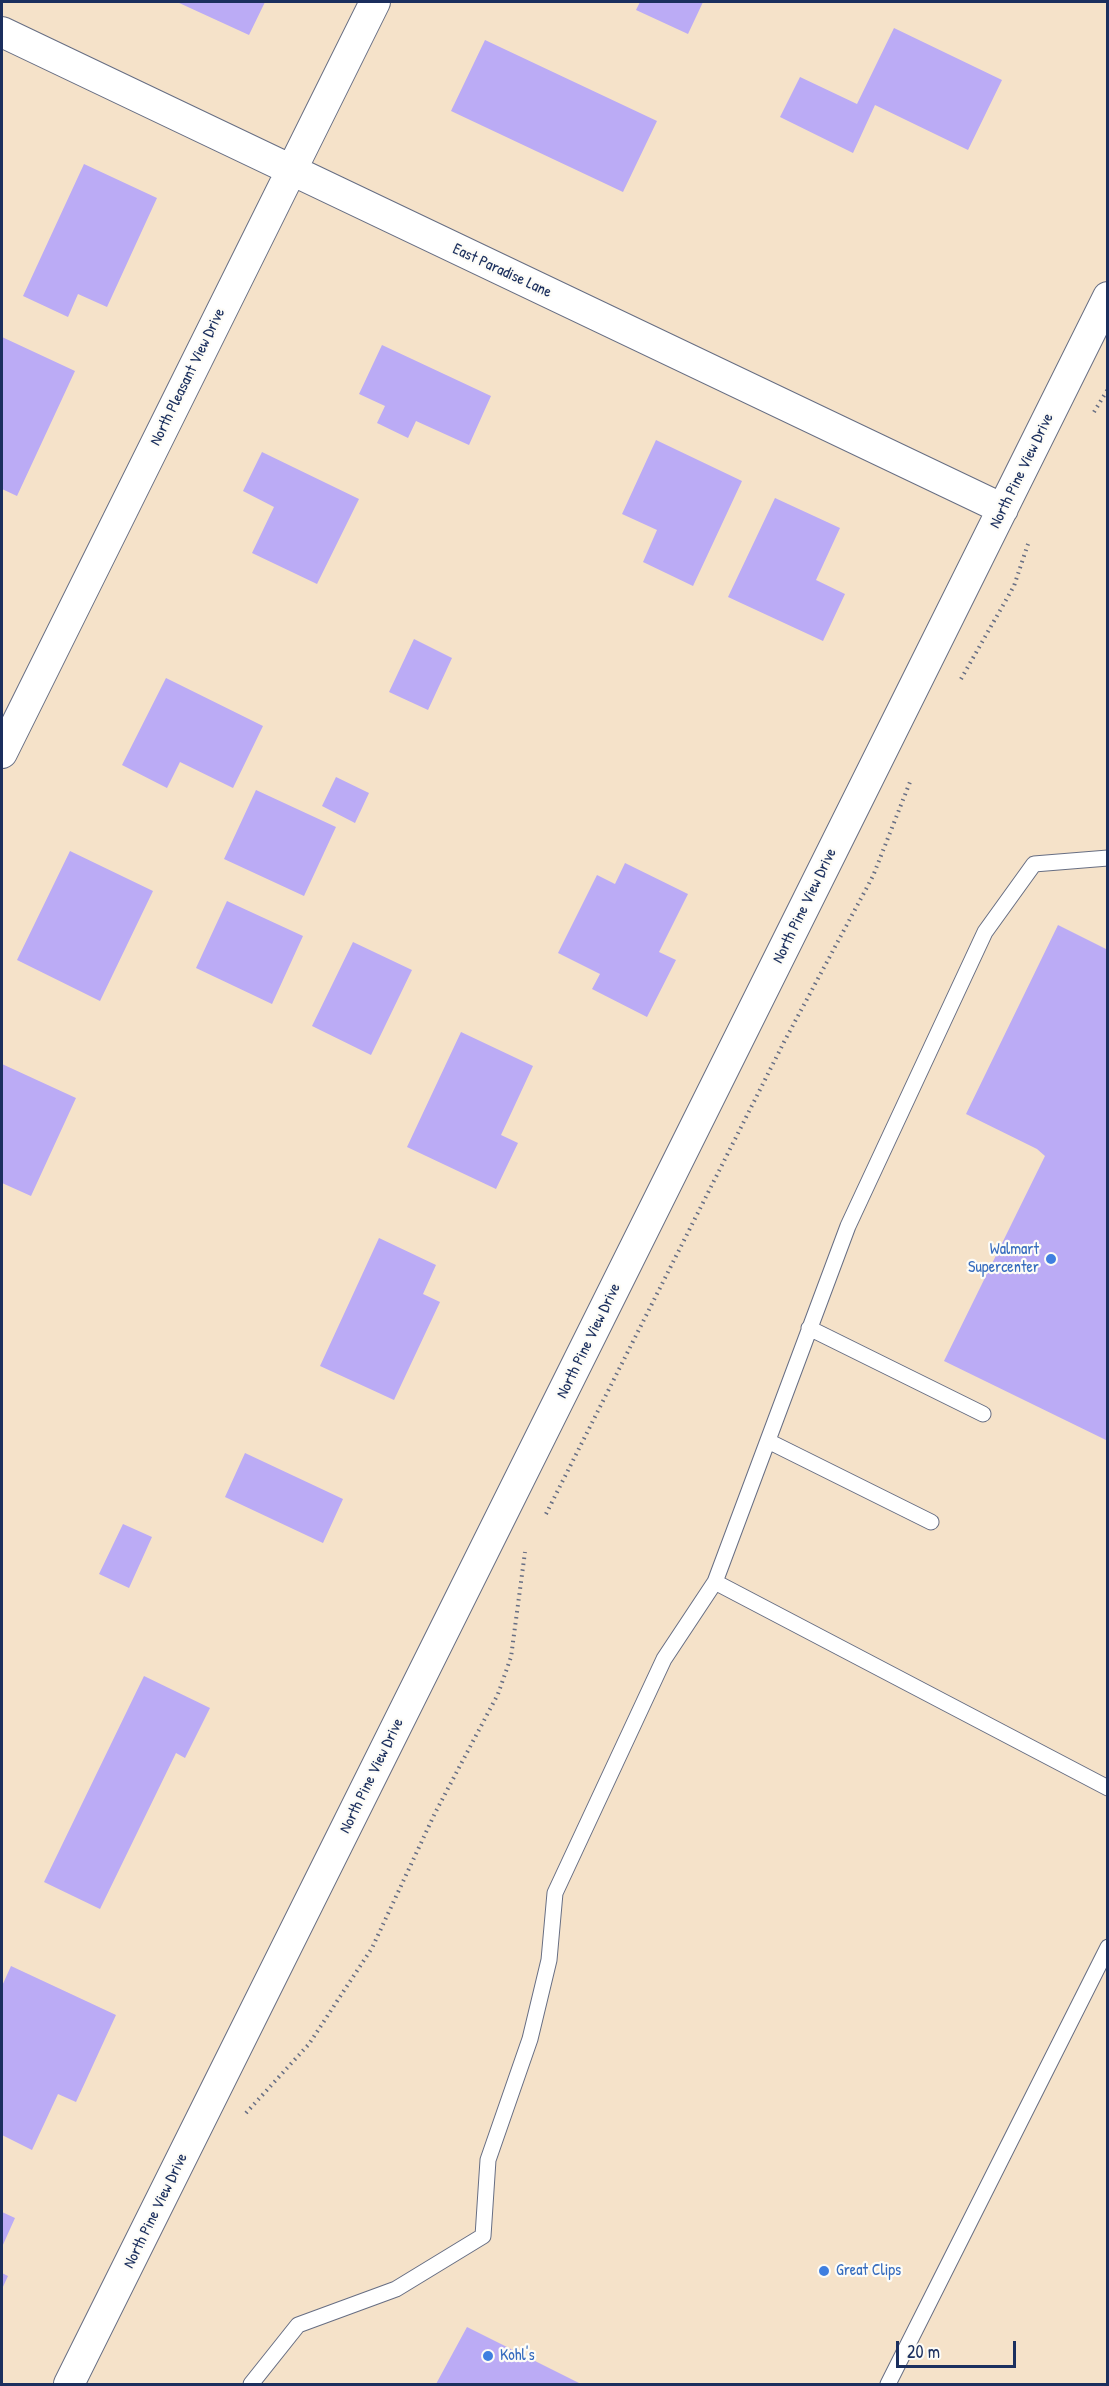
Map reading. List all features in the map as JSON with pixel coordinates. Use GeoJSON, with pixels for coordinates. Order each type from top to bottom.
{"type":"FeatureCollection","features":[{"type":"Feature","properties":{"kind":"street","name":"North Pleasant View Drive"},"geometry":{"type":"LineString","coordinates":[[2,753],[375,2]]}},
{"type":"Feature","properties":{"kind":"street","name":"East Paradise Lane"},"geometry":{"type":"LineString","coordinates":[[2,32],[1003,509]]}},
{"type":"Feature","properties":{"kind":"street","name":"North Pine View Drive"},"geometry":{"type":"LineString","coordinates":[[69,2385],[1107,297]]}},
{"type":"Feature","properties":{"kind":"lane"},"geometry":{"type":"LineString","coordinates":[[251,2385],[298,2325],[396,2289],[483,2236],[488,2160],[535,2016],[549,1960],[555,1893],[664,1659],[715,1582],[848,1226],[985,932],[1034,864],[1107,858]]}},
{"type":"Feature","properties":{"kind":"lane"},"geometry":{"type":"LineString","coordinates":[[809,1328],[983,1414]]}},
{"type":"Feature","properties":{"kind":"lane"},"geometry":{"type":"LineString","coordinates":[[768,1441],[931,1522]]}},
{"type":"Feature","properties":{"kind":"lane"},"geometry":{"type":"LineString","coordinates":[[715,1582],[1107,1788]]}},
{"type":"Feature","properties":{"kind":"lane"},"geometry":{"type":"LineString","coordinates":[[888,2385],[1107,1947]]}},
{"type":"Feature","properties":{"kind":"path"},"geometry":{"type":"LineString","coordinates":[[1090,419],[1107,389]]}},
{"type":"Feature","properties":{"kind":"path"},"geometry":{"type":"LineString","coordinates":[[955,689],[1014,585],[1029,543]]}},
{"type":"Feature","properties":{"kind":"path"},"geometry":{"type":"LineString","coordinates":[[544,1517],[783,1042],[873,876],[910,780]]}},
{"type":"Feature","properties":{"kind":"path"},"geometry":{"type":"LineString","coordinates":[[243,2116],[309,2044],[372,1948],[435,1813],[498,1694],[511,1657],[525,1554],[530,1545]]}},
{"type":"Feature","properties":{"kind":"building"},"geometry":{"type":"Polygon","coordinates":[[[177,2],[265,2],[249,35],[177,2]]]}},
{"type":"Feature","properties":{"kind":"building"},"geometry":{"type":"Polygon","coordinates":[[[640,2],[703,2],[688,34],[636,10],[640,2]]]}},
{"type":"Feature","properties":{"kind":"building"},"geometry":{"type":"Polygon","coordinates":[[[894,28],[1002,80],[968,150],[875,105],[853,153],[780,117],[800,77],[857,104],[894,28]]]}},
{"type":"Feature","properties":{"kind":"building"},"geometry":{"type":"Polygon","coordinates":[[[485,40],[657,121],[623,192],[451,111],[485,40]]]}},
{"type":"Feature","properties":{"kind":"building"},"geometry":{"type":"Polygon","coordinates":[[[84,164],[157,198],[107,307],[78,294],[68,317],[23,296],[84,164]]]}},
{"type":"Feature","properties":{"kind":"building"},"geometry":{"type":"Polygon","coordinates":[[[2,337],[75,371],[17,496],[2,489],[2,337]]]}},
{"type":"Feature","properties":{"kind":"building"},"geometry":{"type":"Polygon","coordinates":[[[382,345],[491,396],[469,445],[416,421],[408,438],[377,423],[385,406],[359,394],[382,345]]]}},
{"type":"Feature","properties":{"kind":"building"},"geometry":{"type":"Polygon","coordinates":[[[656,440],[742,481],[693,586],[643,562],[657,530],[622,514],[656,440]]]}},
{"type":"Feature","properties":{"kind":"building"},"geometry":{"type":"Polygon","coordinates":[[[262,452],[359,499],[317,584],[252,553],[274,507],[243,491],[262,452]]]}},
{"type":"Feature","properties":{"kind":"building"},"geometry":{"type":"Polygon","coordinates":[[[775,498],[840,528],[816,580],[845,594],[823,641],[728,597],[775,498]]]}},
{"type":"Feature","properties":{"kind":"building"},"geometry":{"type":"Polygon","coordinates":[[[414,639],[452,658],[428,710],[389,692],[414,639]]]}},
{"type":"Feature","properties":{"kind":"building"},"geometry":{"type":"Polygon","coordinates":[[[166,678],[263,726],[233,788],[180,762],[167,788],[122,765],[166,678]]]}},
{"type":"Feature","properties":{"kind":"building"},"geometry":{"type":"Polygon","coordinates":[[[336,777],[369,793],[355,823],[322,806],[336,777]]]}},
{"type":"Feature","properties":{"kind":"building"},"geometry":{"type":"Polygon","coordinates":[[[256,790],[336,827],[304,896],[224,859],[256,790]]]}},
{"type":"Feature","properties":{"kind":"building"},"geometry":{"type":"Polygon","coordinates":[[[70,851],[153,891],[100,1001],[17,960],[70,851]]]}},
{"type":"Feature","properties":{"kind":"building"},"geometry":{"type":"Polygon","coordinates":[[[625,863],[688,894],[659,952],[676,960],[647,1017],[592,989],[600,974],[558,953],[597,875],[615,884],[625,863]]]}},
{"type":"Feature","properties":{"kind":"building"},"geometry":{"type":"Polygon","coordinates":[[[227,901],[303,936],[272,1004],[196,968],[227,901]]]}},
{"type":"Feature","properties":{"kind":"building","name":"Walmart Supercenter"},"geometry":{"type":"Polygon","coordinates":[[[1058,925],[1108,950],[1108,1441],[944,1361],[1045,1156],[1037,1149],[966,1114],[1058,925]]]}},
{"type":"Feature","properties":{"kind":"building"},"geometry":{"type":"Polygon","coordinates":[[[353,942],[412,970],[371,1055],[312,1026],[353,942]]]}},
{"type":"Feature","properties":{"kind":"building"},"geometry":{"type":"Polygon","coordinates":[[[461,1032],[533,1066],[501,1135],[518,1143],[496,1189],[407,1147],[461,1032]]]}},
{"type":"Feature","properties":{"kind":"building"},"geometry":{"type":"Polygon","coordinates":[[[2,1064],[76,1098],[31,1196],[2,1183],[2,1064]]]}},
{"type":"Feature","properties":{"kind":"building"},"geometry":{"type":"Polygon","coordinates":[[[379,1238],[436,1265],[423,1294],[440,1302],[394,1400],[320,1366],[379,1238]]]}},
{"type":"Feature","properties":{"kind":"building"},"geometry":{"type":"Polygon","coordinates":[[[245,1453],[343,1499],[323,1543],[225,1497],[245,1453]]]}},
{"type":"Feature","properties":{"kind":"building"},"geometry":{"type":"Polygon","coordinates":[[[123,1524],[152,1537],[129,1588],[99,1574],[123,1524]]]}},
{"type":"Feature","properties":{"kind":"building"},"geometry":{"type":"Polygon","coordinates":[[[144,1676],[210,1708],[185,1758],[176,1753],[100,1909],[44,1882],[144,1676]]]}},
{"type":"Feature","properties":{"kind":"building"},"geometry":{"type":"Polygon","coordinates":[[[11,1966],[116,2015],[76,2102],[58,2094],[32,2150],[2,2135],[2,1986],[11,1966]]]}},
{"type":"Feature","properties":{"kind":"building"},"geometry":{"type":"Polygon","coordinates":[[[2,2212],[15,2218],[2,2247],[2,2212]]]}},
{"type":"Feature","properties":{"kind":"building"},"geometry":{"type":"Polygon","coordinates":[[[2,2273],[8,2276],[2,2289],[2,2273]]]}},
{"type":"Feature","properties":{"kind":"building","name":"Kohl's"},"geometry":{"type":"Polygon","coordinates":[[[467,2327],[581,2384],[436,2384],[467,2327]]]}},
{"type":"Feature","properties":{"kind":"place","name":"Walmart Supercenter"},"geometry":{"type":"Point","coordinates":[1051,1259]}},
{"type":"Feature","properties":{"kind":"place","name":"Great Clips"},"geometry":{"type":"Point","coordinates":[824,2271]}},
{"type":"Feature","properties":{"kind":"place","name":"Kohl's"},"geometry":{"type":"Point","coordinates":[488,2356]}}]}
